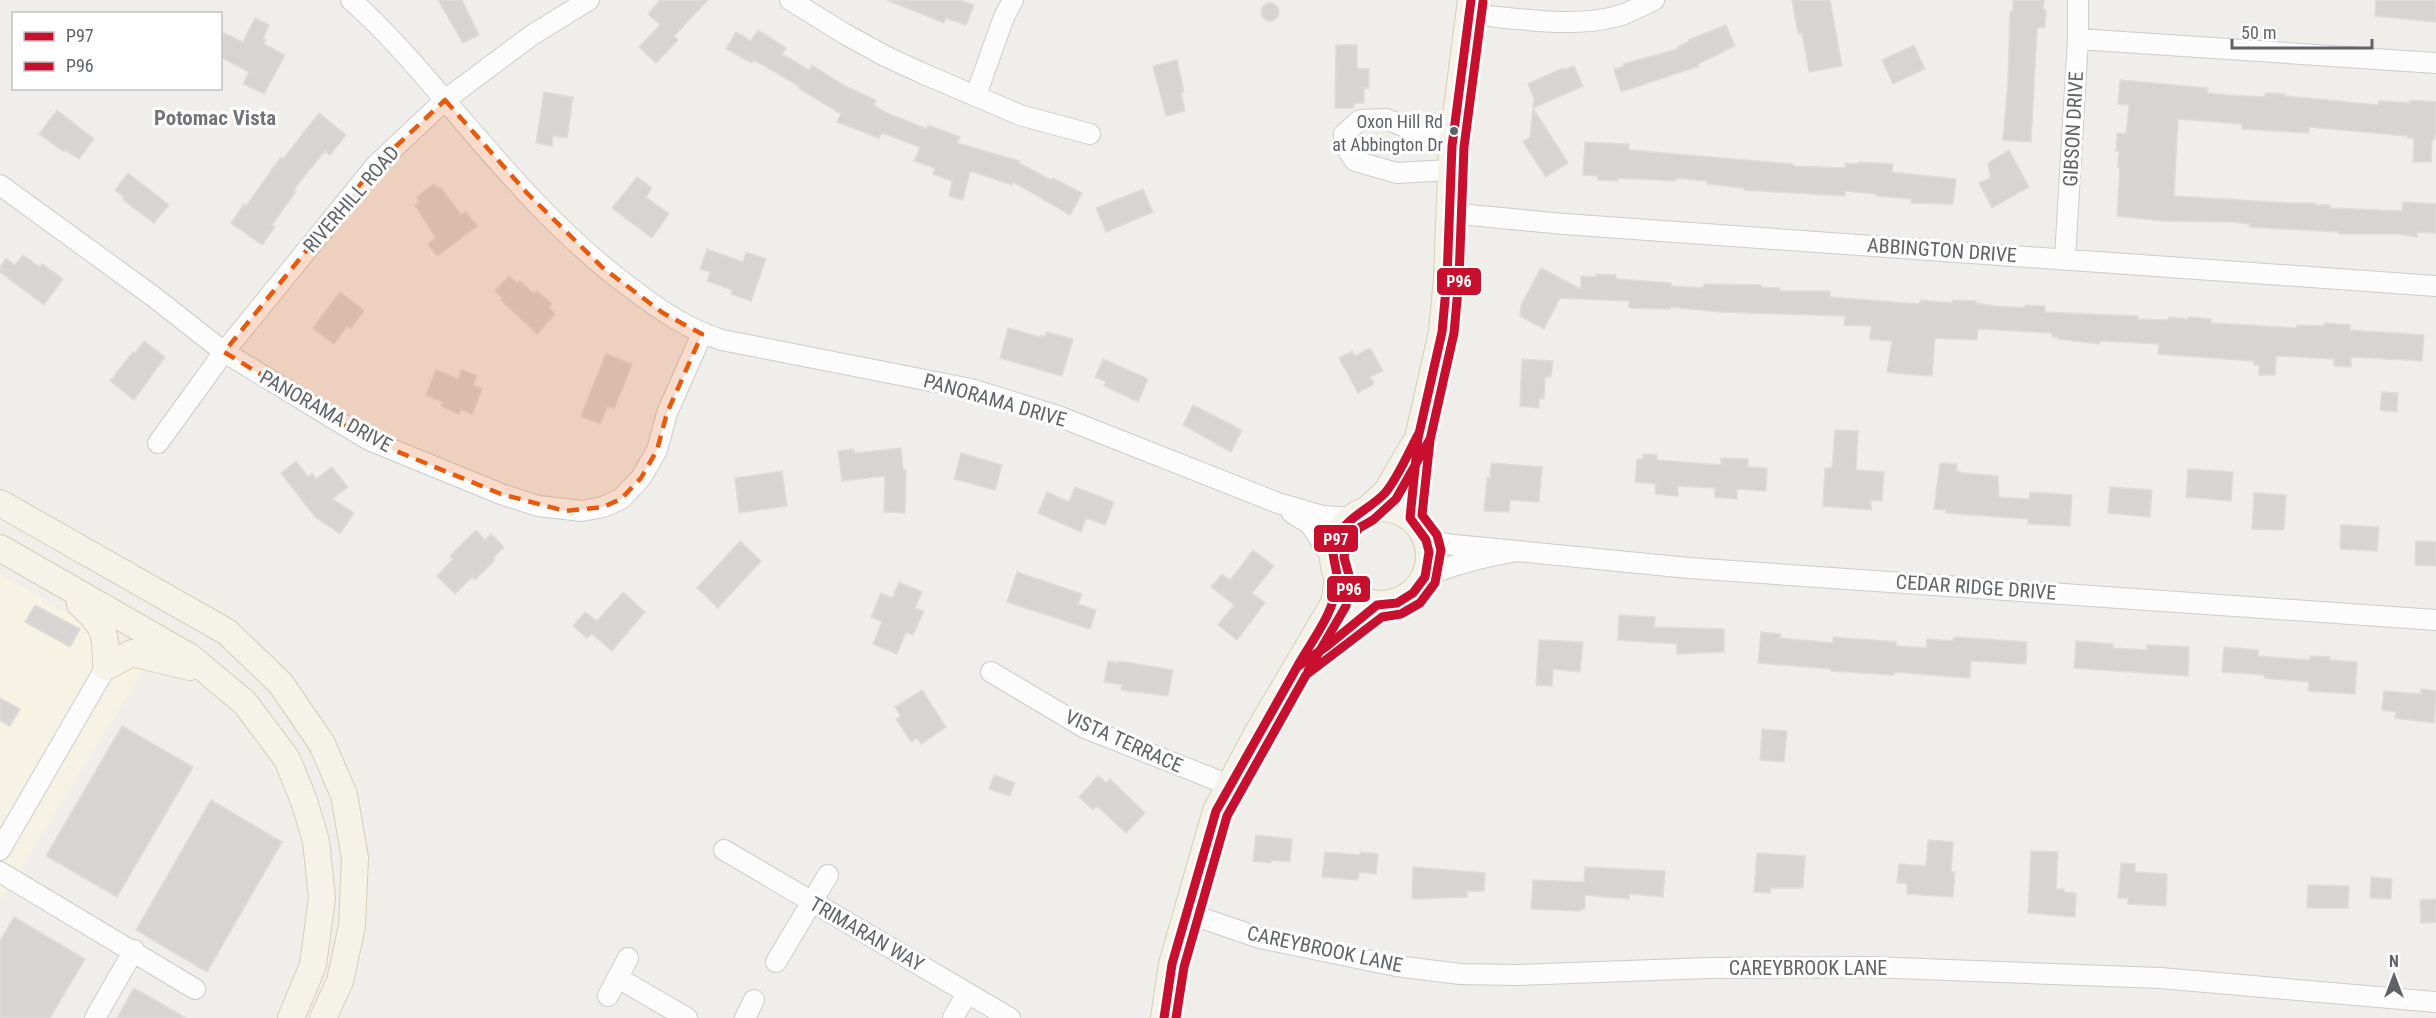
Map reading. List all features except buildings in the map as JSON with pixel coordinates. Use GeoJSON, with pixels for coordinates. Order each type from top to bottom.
{"type":"FeatureCollection","features":[{"type":"Feature","properties":{"kind":"main road"},"geometry":{"type":"LineString","coordinates":[[1410,518],[1418,438],[1442,332],[1447,278],[1451,158],[1470,7]]}},
{"type":"Feature","properties":{"kind":"main road"},"geometry":{"type":"LineString","coordinates":[[1164,1018],[1172,964],[1216,811],[1334,603],[1334,542],[1341,529],[1387,491],[1418,438]]}},
{"type":"Feature","properties":{"kind":"main road"},"geometry":{"type":"LineString","coordinates":[[1335,569],[1354,597],[1377,605],[1396,603],[1413,593],[1425,577],[1429,552],[1426,540],[1410,518],[1389,509],[1359,514]]}},
{"type":"Feature","properties":{"kind":"main road"},"geometry":{"type":"LineString","coordinates":[[7,510],[226,632],[281,684],[322,744],[344,795],[356,858],[352,926],[340,981],[323,1018]]}},
{"type":"Feature","properties":{"kind":"main road"},"geometry":{"type":"LineString","coordinates":[[0,548],[190,657],[245,703],[287,759],[304,801],[316,841],[322,898],[313,965],[291,1018]]}},
{"type":"Feature","properties":{"kind":"main road"},"geometry":{"type":"LineString","coordinates":[[52,579],[90,613],[102,628],[106,638],[106,667],[132,653],[183,664],[214,677]]}},
{"type":"Feature","properties":{"kind":"main road"},"geometry":{"type":"LineString","coordinates":[[1297,667],[1328,646],[1377,605]]}},
{"type":"Feature","properties":{"kind":"street","name":"PANORAMA DRIVE"},"geometry":{"type":"LineString","coordinates":[[351,0],[394,40],[527,193],[586,252],[663,313],[702,334],[772,351],[971,388],[1058,416],[1278,503],[1323,516],[1359,514]]}},
{"type":"Feature","properties":{"kind":"street","name":"RIVERHILL ROAD"},"geometry":{"type":"LineString","coordinates":[[158,443],[224,352],[376,165],[445,100],[532,35],[589,0]]}},
{"type":"Feature","properties":{"kind":"street"},"geometry":{"type":"LineString","coordinates":[[790,0],[885,56],[1037,121],[1090,134]]}},
{"type":"Feature","properties":{"kind":"street"},"geometry":{"type":"LineString","coordinates":[[976,95],[1001,25],[1013,0]]}},
{"type":"Feature","properties":{"kind":"street"},"geometry":{"type":"LineString","coordinates":[[1470,7],[1533,19],[1582,20],[1623,14],[1654,0]]}},
{"type":"Feature","properties":{"kind":"street","name":"GIBSON DRIVE"},"geometry":{"type":"LineString","coordinates":[[2065,258],[2078,39],[2078,0]]}},
{"type":"Feature","properties":{"kind":"street"},"geometry":{"type":"LineString","coordinates":[[2078,39],[2436,63]]}},
{"type":"Feature","properties":{"kind":"street","name":"PANORAMA DRIVE"},"geometry":{"type":"LineString","coordinates":[[0,185],[154,297],[224,352],[369,440],[525,503],[551,509],[582,511],[603,507],[621,499],[641,478],[657,450],[667,413],[702,334]]}},
{"type":"Feature","properties":{"kind":"street","name":"ABBINGTON DRIVE"},"geometry":{"type":"LineString","coordinates":[[1449,213],[1564,224],[2436,286]]}},
{"type":"Feature","properties":{"kind":"street","name":"PANORAMA DRIVE"},"geometry":{"type":"LineString","coordinates":[[1278,503],[1310,524],[1335,569]]}},
{"type":"Feature","properties":{"kind":"street","name":"CEDAR RIDGE DRIVE"},"geometry":{"type":"LineString","coordinates":[[1426,540],[1454,545],[1689,568],[2436,620]]}},
{"type":"Feature","properties":{"kind":"street","name":"CEDAR RIDGE DRIVE"},"geometry":{"type":"LineString","coordinates":[[1425,577],[1456,564],[1517,551]]}},
{"type":"Feature","properties":{"kind":"street"},"geometry":{"type":"LineString","coordinates":[[0,850],[106,667]]}},
{"type":"Feature","properties":{"kind":"street","name":"VISTA TERRACE"},"geometry":{"type":"LineString","coordinates":[[991,672],[1085,728],[1229,785]]}},
{"type":"Feature","properties":{"kind":"street","name":"TRIMARAN WAY"},"geometry":{"type":"LineString","coordinates":[[724,850],[1010,1018]]}},
{"type":"Feature","properties":{"kind":"street"},"geometry":{"type":"LineString","coordinates":[[0,872],[134,950],[195,989]]}},
{"type":"Feature","properties":{"kind":"street"},"geometry":{"type":"LineString","coordinates":[[776,962],[828,875]]}},
{"type":"Feature","properties":{"kind":"street","name":"CAREYBROOK LANE"},"geometry":{"type":"LineString","coordinates":[[1187,913],[1260,938],[1396,966],[1460,974],[1516,975],[1709,968],[1870,967],[2160,978],[2436,1002]]}},
{"type":"Feature","properties":{"kind":"street"},"geometry":{"type":"LineString","coordinates":[[95,1018],[134,950]]}},
{"type":"Feature","properties":{"kind":"street"},"geometry":{"type":"LineString","coordinates":[[608,996],[628,958]]}},
{"type":"Feature","properties":{"kind":"street"},"geometry":{"type":"LineString","coordinates":[[618,978],[687,1018]]}},
{"type":"Feature","properties":{"kind":"street"},"geometry":{"type":"LineString","coordinates":[[952,1018],[967,993]]}},
{"type":"Feature","properties":{"kind":"street"},"geometry":{"type":"LineString","coordinates":[[745,1018],[754,1000]]}},
{"type":"Feature","properties":{"kind":"highlighted area"},"geometry":{"type":"Polygon","coordinates":[[[445,100],[527,193],[603,268],[663,313],[702,334],[667,413],[657,450],[641,478],[621,499],[603,507],[565,511],[501,494],[369,440],[224,352],[376,165],[445,100]]]}},
{"type":"Feature","properties":{"kind":"shaded area"},"geometry":{"type":"Polygon","coordinates":[[[0,574],[149,661],[0,902],[0,574]]]}},
{"type":"Feature","properties":{"kind":"transit line","name":"P97"},"geometry":{"type":"LineString","coordinates":[[1164,1018],[1172,964],[1216,811],[1297,667],[1377,605],[1397,603],[1413,593],[1425,577],[1429,552],[1426,540],[1410,518],[1418,438],[1442,332],[1447,278],[1452,146],[1471,0]]}},
{"type":"Feature","properties":{"kind":"transit line","name":"P96"},"geometry":{"type":"LineString","coordinates":[[1176,1018],[1184,967],[1227,816],[1306,675],[1382,617],[1401,614],[1420,603],[1435,583],[1441,550],[1437,535],[1422,515],[1430,440],[1454,333],[1459,278],[1464,147],[1483,2]]}},
{"type":"Feature","properties":{"kind":"transit line","name":"P97"},"geometry":{"type":"LineString","coordinates":[[1298,665],[1332,605],[1337,583],[1333,551],[1340,531],[1390,487],[1419,433]]}},
{"type":"Feature","properties":{"kind":"transit line","name":"P96"},"geometry":{"type":"LineString","coordinates":[[1308,671],[1346,606],[1350,579],[1344,557],[1346,546],[1359,528],[1373,520],[1396,499],[1430,439]]}},
{"type":"Feature","properties":{"kind":"place","name":"Oxon Hill Rd at Abbington Dr"},"geometry":{"type":"Point","coordinates":[1454,131]}},
{"type":"Feature","properties":{"kind":"district","name":"Potomac Vista"},"geometry":{"type":"Point","coordinates":[215,118]}}]}
